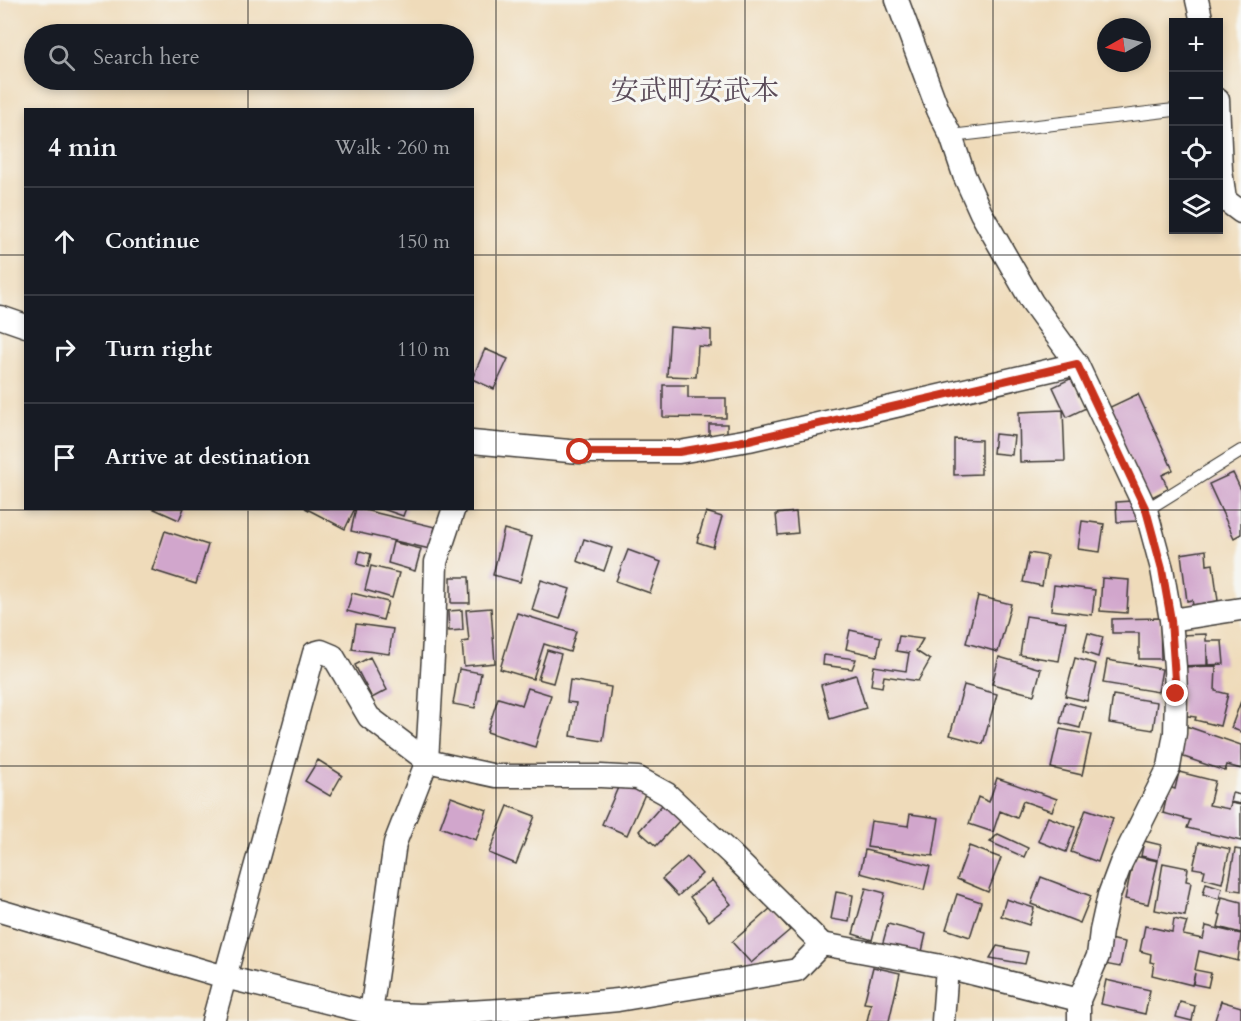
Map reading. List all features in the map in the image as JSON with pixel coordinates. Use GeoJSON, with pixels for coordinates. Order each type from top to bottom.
{"type":"FeatureCollection","features":[{"type":"Feature","properties":{"kind":"street"},"geometry":{"type":"LineString","coordinates":[[213,1021],[314,653],[321,651],[333,656],[369,717],[427,761],[496,776],[638,778],[667,794],[822,944],[947,967],[1079,1011],[1098,956],[1109,895],[1121,863],[1168,767],[1175,733],[1176,694],[1171,620],[1162,569],[1146,510],[1077,364],[1032,302],[981,213],[964,175],[951,136],[938,110],[897,0]]}},
{"type":"Feature","properties":{"kind":"street"},"geometry":{"type":"LineString","coordinates":[[1197,0],[1201,18]]}},
{"type":"Feature","properties":{"kind":"street"},"geometry":{"type":"LineString","coordinates":[[1220,126],[1221,170],[1225,200],[1241,212]]}},
{"type":"Feature","properties":{"kind":"street"},"geometry":{"type":"LineString","coordinates":[[0,317],[24,325]]}},
{"type":"Feature","properties":{"kind":"street"},"geometry":{"type":"LineString","coordinates":[[474,446],[580,452],[679,452],[749,440],[1077,364]]}},
{"type":"Feature","properties":{"kind":"street"},"geometry":{"type":"LineString","coordinates":[[371,1013],[395,843],[427,761],[436,562],[453,510]]}},
{"type":"Feature","properties":{"kind":"street"},"geometry":{"type":"LineString","coordinates":[[1171,620],[1241,609]]}},
{"type":"Feature","properties":{"kind":"street"},"geometry":{"type":"LineString","coordinates":[[0,911],[225,977],[371,1013],[420,1015],[618,1000],[797,970],[822,944]]}},
{"type":"Feature","properties":{"kind":"street"},"geometry":{"type":"LineString","coordinates":[[943,1021],[947,967]]}},
{"type":"Feature","properties":{"kind":"lane"},"geometry":{"type":"LineString","coordinates":[[951,136],[1169,110]]}},
{"type":"Feature","properties":{"kind":"lane"},"geometry":{"type":"LineString","coordinates":[[1146,510],[1241,451]]}},
{"type":"Feature","properties":{"kind":"building"},"geometry":{"type":"Polygon","coordinates":[[[670,327],[711,330],[711,347],[698,346],[696,377],[667,376],[670,327]]]}},
{"type":"Feature","properties":{"kind":"building"},"geometry":{"type":"Polygon","coordinates":[[[485,349],[508,359],[494,389],[474,380],[474,374],[485,349]]]}},
{"type":"Feature","properties":{"kind":"building"},"geometry":{"type":"Polygon","coordinates":[[[1072,378],[1086,408],[1067,417],[1053,387],[1072,378]]]}},
{"type":"Feature","properties":{"kind":"building"},"geometry":{"type":"Polygon","coordinates":[[[663,385],[688,385],[688,398],[726,398],[726,418],[663,417],[663,385]]]}},
{"type":"Feature","properties":{"kind":"building"},"geometry":{"type":"Polygon","coordinates":[[[1138,394],[1173,470],[1162,475],[1168,489],[1148,499],[1106,409],[1138,394]]]}},
{"type":"Feature","properties":{"kind":"building"},"geometry":{"type":"Polygon","coordinates":[[[1063,410],[1065,461],[1020,462],[1019,412],[1063,410]]]}},
{"type":"Feature","properties":{"kind":"building"},"geometry":{"type":"Polygon","coordinates":[[[709,424],[727,424],[727,435],[709,436],[709,424]]]}},
{"type":"Feature","properties":{"kind":"building"},"geometry":{"type":"Polygon","coordinates":[[[995,434],[1014,436],[1012,455],[993,453],[995,434]]]}},
{"type":"Feature","properties":{"kind":"building"},"geometry":{"type":"Polygon","coordinates":[[[954,439],[981,440],[981,474],[954,475],[954,439]]]}},
{"type":"Feature","properties":{"kind":"building"},"geometry":{"type":"Polygon","coordinates":[[[1233,473],[1241,490],[1241,534],[1234,538],[1209,484],[1233,473]]]}},
{"type":"Feature","properties":{"kind":"building"},"geometry":{"type":"Polygon","coordinates":[[[1132,501],[1133,508],[1138,508],[1139,521],[1117,522],[1116,502],[1132,501]]]}},
{"type":"Feature","properties":{"kind":"building"},"geometry":{"type":"Polygon","coordinates":[[[156,510],[183,510],[179,520],[156,510]]]}},
{"type":"Feature","properties":{"kind":"building"},"geometry":{"type":"Polygon","coordinates":[[[309,510],[354,510],[345,529],[309,510]]]}},
{"type":"Feature","properties":{"kind":"building"},"geometry":{"type":"Polygon","coordinates":[[[356,510],[364,510],[435,527],[430,549],[351,531],[356,510]]]}},
{"type":"Feature","properties":{"kind":"building"},"geometry":{"type":"Polygon","coordinates":[[[386,510],[405,510],[403,516],[386,510]]]}},
{"type":"Feature","properties":{"kind":"building"},"geometry":{"type":"Polygon","coordinates":[[[706,512],[722,517],[713,547],[697,542],[706,512]]]}},
{"type":"Feature","properties":{"kind":"building"},"geometry":{"type":"Polygon","coordinates":[[[796,512],[798,533],[778,535],[776,514],[796,512]]]}},
{"type":"Feature","properties":{"kind":"building"},"geometry":{"type":"Polygon","coordinates":[[[1082,521],[1104,524],[1100,552],[1078,549],[1082,521]]]}},
{"type":"Feature","properties":{"kind":"building"},"geometry":{"type":"Polygon","coordinates":[[[504,529],[532,537],[520,582],[493,575],[504,529]]]}},
{"type":"Feature","properties":{"kind":"building"},"geometry":{"type":"Polygon","coordinates":[[[165,531],[208,545],[196,584],[152,570],[165,531]]]}},
{"type":"Feature","properties":{"kind":"building"},"geometry":{"type":"Polygon","coordinates":[[[584,539],[612,548],[604,571],[577,561],[584,539]]]}},
{"type":"Feature","properties":{"kind":"building"},"geometry":{"type":"Polygon","coordinates":[[[393,542],[421,549],[415,571],[388,563],[393,542]]]}},
{"type":"Feature","properties":{"kind":"building"},"geometry":{"type":"Polygon","coordinates":[[[628,550],[661,562],[650,593],[616,581],[628,550]]]}},
{"type":"Feature","properties":{"kind":"building"},"geometry":{"type":"Polygon","coordinates":[[[1206,550],[1207,565],[1213,564],[1218,601],[1193,605],[1192,600],[1187,601],[1181,554],[1206,550]]]}},
{"type":"Feature","properties":{"kind":"building"},"geometry":{"type":"Polygon","coordinates":[[[360,551],[371,554],[368,567],[357,564],[360,551]]]}},
{"type":"Feature","properties":{"kind":"building"},"geometry":{"type":"Polygon","coordinates":[[[1029,553],[1047,556],[1042,586],[1023,582],[1029,553]]]}},
{"type":"Feature","properties":{"kind":"building"},"geometry":{"type":"Polygon","coordinates":[[[371,566],[399,573],[392,598],[365,590],[371,566]]]}},
{"type":"Feature","properties":{"kind":"building"},"geometry":{"type":"Polygon","coordinates":[[[451,577],[469,577],[470,603],[451,603],[451,577]]]}},
{"type":"Feature","properties":{"kind":"building"},"geometry":{"type":"Polygon","coordinates":[[[1102,578],[1129,580],[1127,613],[1100,611],[1102,578]]]}},
{"type":"Feature","properties":{"kind":"building"},"geometry":{"type":"Polygon","coordinates":[[[541,580],[570,589],[560,619],[532,610],[541,580]]]}},
{"type":"Feature","properties":{"kind":"building"},"geometry":{"type":"Polygon","coordinates":[[[1054,585],[1095,590],[1092,615],[1051,610],[1054,585]]]}},
{"type":"Feature","properties":{"kind":"building"},"geometry":{"type":"Polygon","coordinates":[[[352,593],[388,602],[383,620],[347,611],[352,593]]]}},
{"type":"Feature","properties":{"kind":"building"},"geometry":{"type":"Polygon","coordinates":[[[978,596],[1011,604],[998,652],[966,643],[978,596]]]}},
{"type":"Feature","properties":{"kind":"building"},"geometry":{"type":"Polygon","coordinates":[[[491,608],[495,663],[464,666],[462,642],[469,641],[466,610],[491,608]]]}},
{"type":"Feature","properties":{"kind":"building"},"geometry":{"type":"Polygon","coordinates":[[[462,610],[463,630],[449,631],[448,611],[462,610]]]}},
{"type":"Feature","properties":{"kind":"building"},"geometry":{"type":"Polygon","coordinates":[[[517,613],[576,631],[570,652],[544,644],[533,679],[500,669],[517,613]]]}},
{"type":"Feature","properties":{"kind":"building"},"geometry":{"type":"Polygon","coordinates":[[[1026,616],[1066,622],[1059,661],[1020,655],[1026,616]]]}},
{"type":"Feature","properties":{"kind":"building"},"geometry":{"type":"Polygon","coordinates":[[[1160,618],[1161,659],[1139,659],[1139,633],[1112,633],[1112,619],[1160,618]]]}},
{"type":"Feature","properties":{"kind":"building"},"geometry":{"type":"Polygon","coordinates":[[[356,624],[393,629],[389,654],[352,649],[356,624]]]}},
{"type":"Feature","properties":{"kind":"building"},"geometry":{"type":"Polygon","coordinates":[[[850,630],[881,637],[877,656],[846,649],[850,630]]]}},
{"type":"Feature","properties":{"kind":"building"},"geometry":{"type":"Polygon","coordinates":[[[1088,633],[1103,637],[1098,657],[1083,652],[1088,633]]]}},
{"type":"Feature","properties":{"kind":"building"},"geometry":{"type":"Polygon","coordinates":[[[1206,634],[1206,641],[1222,641],[1224,664],[1208,665],[1207,644],[1207,665],[1181,666],[1180,635],[1206,634]]]}},
{"type":"Feature","properties":{"kind":"building"},"geometry":{"type":"Polygon","coordinates":[[[899,636],[923,639],[916,651],[930,660],[918,681],[884,676],[882,687],[871,685],[874,666],[906,671],[909,653],[896,651],[899,636]]]}},
{"type":"Feature","properties":{"kind":"building"},"geometry":{"type":"Polygon","coordinates":[[[547,650],[561,654],[553,683],[538,679],[547,650]]]}},
{"type":"Feature","properties":{"kind":"building"},"geometry":{"type":"Polygon","coordinates":[[[824,655],[856,659],[852,669],[823,665],[824,655]]]}},
{"type":"Feature","properties":{"kind":"building"},"geometry":{"type":"Polygon","coordinates":[[[370,657],[387,690],[372,698],[355,665],[370,657]]]}},
{"type":"Feature","properties":{"kind":"building"},"geometry":{"type":"Polygon","coordinates":[[[999,657],[1041,669],[1034,695],[992,684],[999,657]]]}},
{"type":"Feature","properties":{"kind":"building"},"geometry":{"type":"Polygon","coordinates":[[[1075,658],[1096,664],[1087,701],[1065,696],[1075,658]]]}},
{"type":"Feature","properties":{"kind":"building"},"geometry":{"type":"Polygon","coordinates":[[[1107,660],[1162,669],[1158,692],[1103,683],[1107,660]]]}},
{"type":"Feature","properties":{"kind":"building"},"geometry":{"type":"Polygon","coordinates":[[[1216,666],[1215,691],[1228,694],[1220,726],[1195,720],[1196,717],[1181,715],[1181,667],[1216,666]]]}},
{"type":"Feature","properties":{"kind":"building"},"geometry":{"type":"Polygon","coordinates":[[[459,669],[481,673],[475,708],[453,704],[459,669]]]}},
{"type":"Feature","properties":{"kind":"building"},"geometry":{"type":"Polygon","coordinates":[[[856,675],[866,708],[830,719],[821,685],[856,675]]]}},
{"type":"Feature","properties":{"kind":"building"},"geometry":{"type":"Polygon","coordinates":[[[570,680],[611,687],[603,741],[571,736],[576,703],[567,702],[570,680]]]}},
{"type":"Feature","properties":{"kind":"building"},"geometry":{"type":"Polygon","coordinates":[[[964,685],[997,694],[983,744],[950,735],[964,685]]]}},
{"type":"Feature","properties":{"kind":"building"},"geometry":{"type":"Polygon","coordinates":[[[528,688],[551,695],[535,747],[487,732],[498,698],[522,705],[528,688]]]}},
{"type":"Feature","properties":{"kind":"building"},"geometry":{"type":"Polygon","coordinates":[[[1113,695],[1157,702],[1153,730],[1109,723],[1113,695]]]}},
{"type":"Feature","properties":{"kind":"building"},"geometry":{"type":"Polygon","coordinates":[[[1241,701],[1241,732],[1231,728],[1241,701]]]}},
{"type":"Feature","properties":{"kind":"building"},"geometry":{"type":"Polygon","coordinates":[[[1065,702],[1085,707],[1080,728],[1060,723],[1065,702]]]}},
{"type":"Feature","properties":{"kind":"building"},"geometry":{"type":"Polygon","coordinates":[[[1186,726],[1241,745],[1241,769],[1227,765],[1225,771],[1181,756],[1186,726]]]}},
{"type":"Feature","properties":{"kind":"building"},"geometry":{"type":"Polygon","coordinates":[[[1060,729],[1091,735],[1082,775],[1051,768],[1060,729]]]}},
{"type":"Feature","properties":{"kind":"building"},"geometry":{"type":"Polygon","coordinates":[[[318,760],[342,775],[330,796],[305,781],[318,760]]]}},
{"type":"Feature","properties":{"kind":"building"},"geometry":{"type":"Polygon","coordinates":[[[1179,772],[1215,781],[1209,805],[1229,809],[1231,803],[1241,805],[1241,841],[1187,828],[1190,820],[1163,813],[1169,787],[1175,789],[1179,772]]]}},
{"type":"Feature","properties":{"kind":"building"},"geometry":{"type":"Polygon","coordinates":[[[997,778],[1057,799],[1052,811],[1023,801],[1017,818],[1000,811],[993,832],[969,824],[978,797],[989,802],[997,778]]]}},
{"type":"Feature","properties":{"kind":"building"},"geometry":{"type":"Polygon","coordinates":[[[620,783],[645,794],[627,835],[602,824],[620,783]]]}},
{"type":"Feature","properties":{"kind":"building"},"geometry":{"type":"Polygon","coordinates":[[[1232,793],[1241,795],[1241,804],[1230,802],[1232,793]]]}},
{"type":"Feature","properties":{"kind":"building"},"geometry":{"type":"Polygon","coordinates":[[[451,797],[487,810],[476,840],[440,827],[451,797]]]}},
{"type":"Feature","properties":{"kind":"building"},"geometry":{"type":"Polygon","coordinates":[[[663,804],[680,820],[656,846],[639,831],[663,804]]]}},
{"type":"Feature","properties":{"kind":"building"},"geometry":{"type":"Polygon","coordinates":[[[508,806],[535,816],[516,864],[489,853],[508,806]]]}},
{"type":"Feature","properties":{"kind":"building"},"geometry":{"type":"Polygon","coordinates":[[[1086,809],[1113,818],[1098,862],[1071,852],[1086,809]]]}},
{"type":"Feature","properties":{"kind":"building"},"geometry":{"type":"Polygon","coordinates":[[[910,814],[939,818],[933,856],[867,847],[871,821],[908,826],[910,814]]]}},
{"type":"Feature","properties":{"kind":"building"},"geometry":{"type":"Polygon","coordinates":[[[1048,817],[1075,827],[1066,852],[1038,841],[1048,817]]]}},
{"type":"Feature","properties":{"kind":"building"},"geometry":{"type":"Polygon","coordinates":[[[998,834],[1028,848],[1024,857],[990,842],[998,834]]]}},
{"type":"Feature","properties":{"kind":"building"},"geometry":{"type":"Polygon","coordinates":[[[1144,841],[1161,845],[1158,860],[1141,856],[1144,841]]]}},
{"type":"Feature","properties":{"kind":"building"},"geometry":{"type":"Polygon","coordinates":[[[1199,842],[1230,849],[1222,883],[1203,878],[1205,870],[1193,868],[1199,842]]]}},
{"type":"Feature","properties":{"kind":"building"},"geometry":{"type":"Polygon","coordinates":[[[969,846],[1001,858],[988,892],[957,879],[969,846]]]}},
{"type":"Feature","properties":{"kind":"building"},"geometry":{"type":"Polygon","coordinates":[[[1235,849],[1241,850],[1241,891],[1228,889],[1235,849]]]}},
{"type":"Feature","properties":{"kind":"building"},"geometry":{"type":"Polygon","coordinates":[[[865,850],[930,866],[924,890],[860,873],[865,850]]]}},
{"type":"Feature","properties":{"kind":"building"},"geometry":{"type":"Polygon","coordinates":[[[1134,856],[1158,861],[1148,904],[1125,899],[1134,856]]]}},
{"type":"Feature","properties":{"kind":"building"},"geometry":{"type":"Polygon","coordinates":[[[687,857],[702,874],[678,896],[662,879],[687,857]]]}},
{"type":"Feature","properties":{"kind":"building"},"geometry":{"type":"Polygon","coordinates":[[[1163,863],[1188,868],[1186,881],[1191,882],[1185,916],[1155,910],[1163,863]]]}},
{"type":"Feature","properties":{"kind":"building"},"geometry":{"type":"Polygon","coordinates":[[[1041,877],[1091,896],[1080,923],[1031,904],[1041,877]]]}},
{"type":"Feature","properties":{"kind":"building"},"geometry":{"type":"Polygon","coordinates":[[[712,880],[731,904],[709,921],[690,897],[712,880]]]}},
{"type":"Feature","properties":{"kind":"building"},"geometry":{"type":"Polygon","coordinates":[[[1206,883],[1222,888],[1219,899],[1203,894],[1206,883]]]}},
{"type":"Feature","properties":{"kind":"building"},"geometry":{"type":"Polygon","coordinates":[[[866,888],[885,893],[872,940],[853,934],[866,888]]]}},
{"type":"Feature","properties":{"kind":"building"},"geometry":{"type":"Polygon","coordinates":[[[836,892],[853,895],[849,922],[831,919],[836,892]]]}},
{"type":"Feature","properties":{"kind":"building"},"geometry":{"type":"Polygon","coordinates":[[[957,894],[981,902],[970,937],[946,929],[957,894]]]}},
{"type":"Feature","properties":{"kind":"building"},"geometry":{"type":"Polygon","coordinates":[[[1222,897],[1241,902],[1241,933],[1218,927],[1222,897]]]}},
{"type":"Feature","properties":{"kind":"building"},"geometry":{"type":"Polygon","coordinates":[[[1006,899],[1034,908],[1029,925],[1001,916],[1006,899]]]}},
{"type":"Feature","properties":{"kind":"building"},"geometry":{"type":"Polygon","coordinates":[[[771,908],[790,930],[751,963],[732,942],[771,908]]]}},
{"type":"Feature","properties":{"kind":"building"},"geometry":{"type":"Polygon","coordinates":[[[1174,919],[1187,922],[1183,935],[1203,939],[1206,926],[1241,934],[1238,961],[1199,951],[1195,970],[1211,973],[1208,987],[1193,984],[1195,973],[1192,985],[1152,975],[1154,963],[1150,962],[1151,954],[1140,951],[1145,926],[1172,932],[1174,919]]]}},
{"type":"Feature","properties":{"kind":"building"},"geometry":{"type":"Polygon","coordinates":[[[888,924],[926,934],[921,956],[882,946],[888,924]]]}},
{"type":"Feature","properties":{"kind":"building"},"geometry":{"type":"Polygon","coordinates":[[[1108,939],[1125,942],[1120,967],[1104,964],[1108,939]]]}},
{"type":"Feature","properties":{"kind":"building"},"geometry":{"type":"Polygon","coordinates":[[[997,946],[1028,952],[1025,964],[990,958],[997,946]]]}},
{"type":"Feature","properties":{"kind":"building"},"geometry":{"type":"Polygon","coordinates":[[[873,967],[900,973],[889,1021],[867,1021],[871,1004],[864,1003],[873,967]]]}},
{"type":"Feature","properties":{"kind":"building"},"geometry":{"type":"Polygon","coordinates":[[[1106,980],[1150,990],[1145,1014],[1101,1004],[1106,980]]]}},
{"type":"Feature","properties":{"kind":"building"},"geometry":{"type":"Polygon","coordinates":[[[1221,1001],[1241,1007],[1241,1021],[1215,1020],[1221,1001]]]}},
{"type":"Feature","properties":{"kind":"building"},"geometry":{"type":"Polygon","coordinates":[[[1180,1002],[1195,1006],[1192,1021],[1176,1017],[1180,1002]]]}},
{"type":"Feature","properties":{"kind":"district","name":"安武町安武本"},"geometry":{"type":"Point","coordinates":[695,91]}},
{"type":"Feature","properties":{"kind":"route"},"geometry":{"type":"LineString","coordinates":[[580,452],[679,452],[749,440],[1077,364],[1146,510],[1162,569],[1171,620],[1176,694]]}}]}
